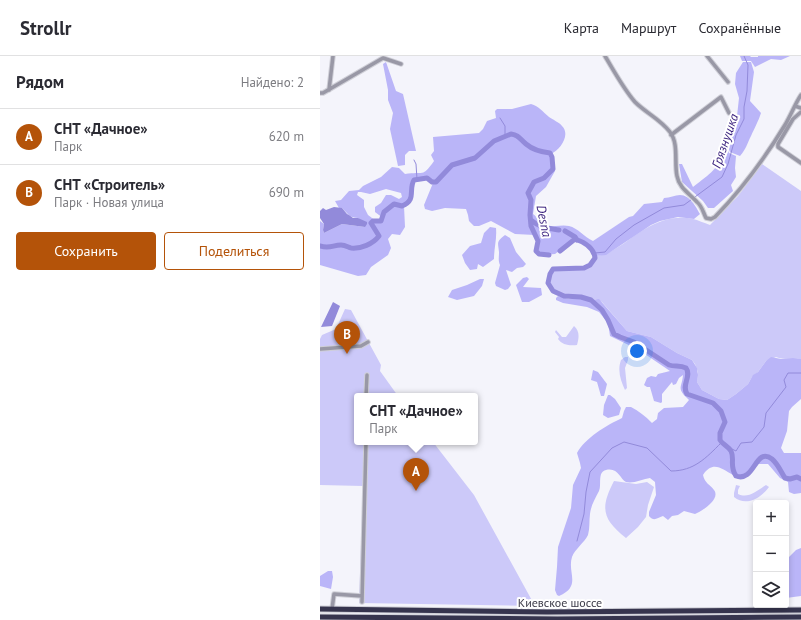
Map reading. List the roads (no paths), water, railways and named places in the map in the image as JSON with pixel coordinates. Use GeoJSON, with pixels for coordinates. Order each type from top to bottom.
{"type":"FeatureCollection","features":[{"type":"Feature","properties":{"kind":"highway","name":"Киевское шоссе"},"geometry":{"type":"LineString","coordinates":[[320,609],[546,612],[801,610]]}},
{"type":"Feature","properties":{"kind":"highway","name":"Киевское шоссе"},"geometry":{"type":"LineString","coordinates":[[320,616],[441,619],[801,617]]}},
{"type":"Feature","properties":{"kind":"street"},"geometry":{"type":"LineString","coordinates":[[329,90],[333,56]]}},
{"type":"Feature","properties":{"kind":"street"},"geometry":{"type":"LineString","coordinates":[[605,56],[627,91],[636,102],[661,122],[672,135],[675,147],[677,176],[682,188],[698,202],[706,218],[711,219],[715,217],[736,196],[762,161],[785,125],[801,95]]}},
{"type":"Feature","properties":{"kind":"street"},"geometry":{"type":"LineString","coordinates":[[707,56],[728,82]]}},
{"type":"Feature","properties":{"kind":"street"},"geometry":{"type":"LineString","coordinates":[[320,93],[329,90],[383,58],[401,64]]}},
{"type":"Feature","properties":{"kind":"street"},"geometry":{"type":"LineString","coordinates":[[672,135],[721,97],[729,113]]}},
{"type":"Feature","properties":{"kind":"street"},"geometry":{"type":"LineString","coordinates":[[795,106],[801,108]]}},
{"type":"Feature","properties":{"kind":"street"},"geometry":{"type":"LineString","coordinates":[[801,112],[793,119],[778,144],[778,147],[801,163]]}},
{"type":"Feature","properties":{"kind":"street"},"geometry":{"type":"LineString","coordinates":[[320,349],[361,346],[368,342]]}},
{"type":"Feature","properties":{"kind":"street"},"geometry":{"type":"LineString","coordinates":[[366,393],[367,375]]}},
{"type":"Feature","properties":{"kind":"street"},"geometry":{"type":"LineString","coordinates":[[362,602],[366,445]]}},
{"type":"Feature","properties":{"kind":"street"},"geometry":{"type":"LineString","coordinates":[[332,609],[334,594],[362,596]]}},
{"type":"Feature","properties":{"kind":"waterway","name":"Грязнушка"},"geometry":{"type":"LineString","coordinates":[[595,253],[605,252],[616,239],[634,225],[664,208],[684,205],[722,177],[728,164],[736,135],[744,119],[748,65],[744,56]]}},
{"type":"Feature","properties":{"kind":"waterway"},"geometry":{"type":"LineString","coordinates":[[500,118],[505,126],[505,136]]}},
{"type":"Feature","properties":{"kind":"waterway","name":"Desna"},"geometry":{"type":"LineString","coordinates":[[320,246],[329,247],[341,245],[355,248],[370,244],[379,236],[371,223],[373,221],[381,221],[384,212],[394,204],[402,206],[407,204],[411,198],[412,184],[414,180],[427,178],[432,182],[436,182],[452,165],[475,158],[494,141],[511,134],[518,136],[534,149],[550,153],[552,157],[553,169],[544,178],[534,182],[528,193],[531,200],[531,226],[538,241],[536,251],[539,254],[549,255]]}},
{"type":"Feature","properties":{"kind":"waterway"},"geometry":{"type":"LineString","coordinates":[[414,160],[416,164],[417,179]]}},
{"type":"Feature","properties":{"kind":"waterway"},"geometry":{"type":"LineString","coordinates":[[531,220],[541,226],[559,230]]}},
{"type":"Feature","properties":{"kind":"waterway"},"geometry":{"type":"LineString","coordinates":[[565,231],[577,240]]}},
{"type":"Feature","properties":{"kind":"waterway","name":"Desna"},"geometry":{"type":"LineString","coordinates":[[560,251],[575,239],[588,246],[593,251],[595,258],[590,265],[584,268],[553,269],[548,283],[553,291],[564,296],[581,297],[591,300],[602,310],[614,334],[634,342],[669,365],[686,368],[688,371],[685,387],[687,394],[713,403],[721,411],[725,422],[720,433],[720,440],[731,451],[732,466],[736,476],[742,477],[747,474],[762,457],[766,456],[774,461],[785,478],[790,479],[797,477],[801,479]]}},
{"type":"Feature","properties":{"kind":"waterway"},"geometry":{"type":"LineString","coordinates":[[728,447],[736,451],[741,443],[752,442],[764,427],[766,413],[786,387],[784,380],[788,373],[801,373]]}},
{"type":"Feature","properties":{"kind":"waterway"},"geometry":{"type":"LineString","coordinates":[[577,541],[584,514],[590,472],[612,448],[624,442],[647,448],[671,471],[686,469],[699,463],[721,443]]}},
{"type":"Feature","properties":{"kind":"place","name":"СНТ «Строитель»"},"geometry":{"type":"Point","coordinates":[347,354]}},
{"type":"Feature","properties":{"kind":"place","name":"СНТ «Дачное»"},"geometry":{"type":"Point","coordinates":[416,491]}}]}
